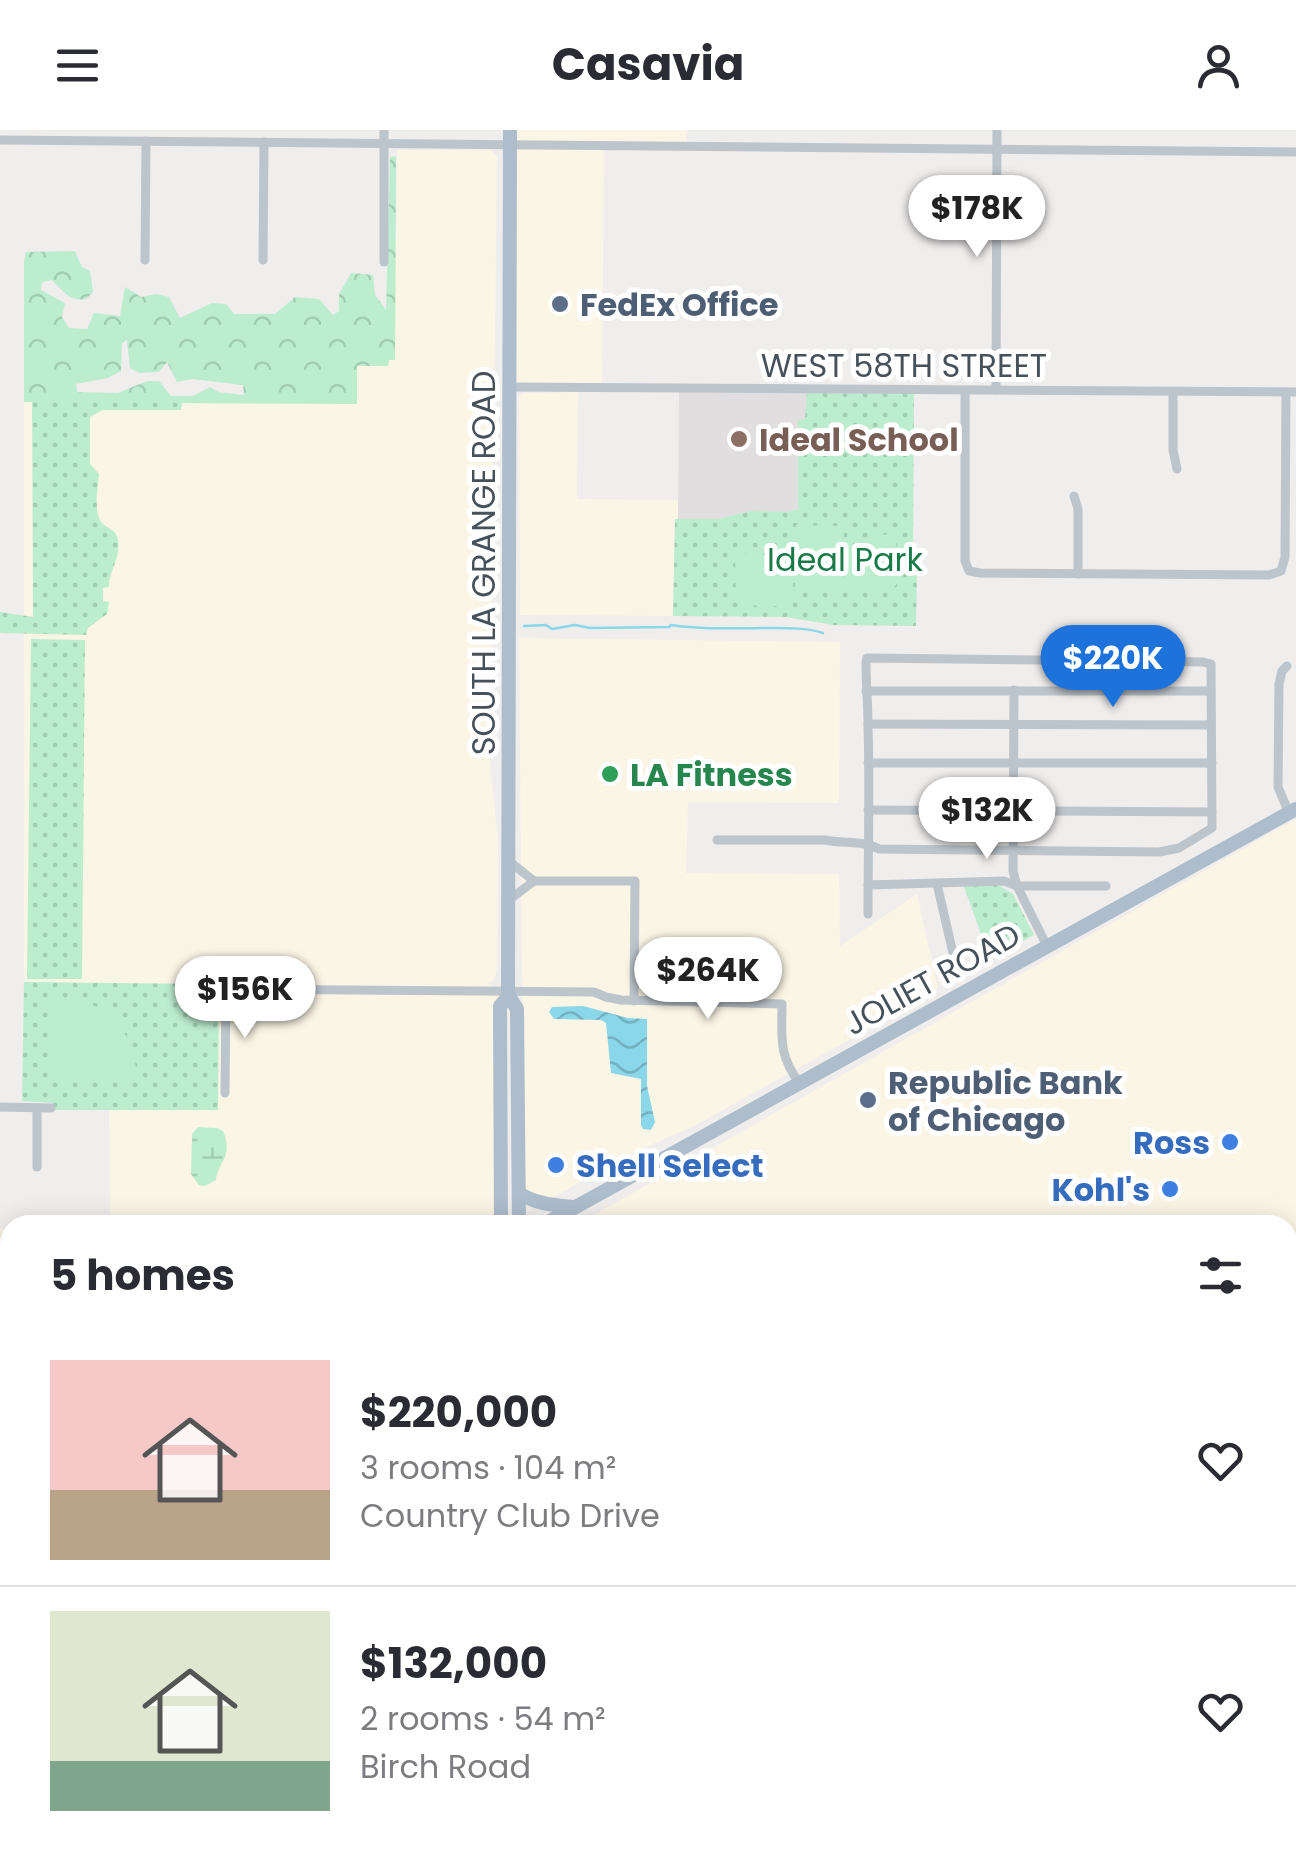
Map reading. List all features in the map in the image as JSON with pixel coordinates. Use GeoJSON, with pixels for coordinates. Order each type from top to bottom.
{"type":"FeatureCollection","features":[{"type":"Feature","properties":{"kind":"main road","name":"SOUTH LA GRANGE ROAD"},"geometry":{"type":"LineString","coordinates":[[510,137],[508,993],[517,1009],[518,1215]]}},
{"type":"Feature","properties":{"kind":"main road","name":"JOLIET ROAD"},"geometry":{"type":"LineString","coordinates":[[561,1215],[1292,811]]}},
{"type":"Feature","properties":{"kind":"main road","name":"SOUTH LA GRANGE ROAD"},"geometry":{"type":"LineString","coordinates":[[501,1215],[500,1006],[508,993]]}},
{"type":"Feature","properties":{"kind":"main road"},"geometry":{"type":"LineString","coordinates":[[519,1193],[544,1204],[574,1208]]}},
{"type":"Feature","properties":{"kind":"street"},"geometry":{"type":"LineString","coordinates":[[384,130],[384,262]]}},
{"type":"Feature","properties":{"kind":"street"},"geometry":{"type":"LineString","coordinates":[[996,390],[997,130]]}},
{"type":"Feature","properties":{"kind":"street"},"geometry":{"type":"LineString","coordinates":[[0,140],[90,135],[146,140],[222,136],[264,142],[384,143],[510,137],[1296,152]]}},
{"type":"Feature","properties":{"kind":"street"},"geometry":{"type":"LineString","coordinates":[[146,140],[146,260]]}},
{"type":"Feature","properties":{"kind":"street"},"geometry":{"type":"LineString","coordinates":[[262,260],[264,142]]}},
{"type":"Feature","properties":{"kind":"street","name":"WEST 58TH STREET"},"geometry":{"type":"LineString","coordinates":[[511,387],[1291,392]]}},
{"type":"Feature","properties":{"kind":"street"},"geometry":{"type":"LineString","coordinates":[[965,390],[965,561],[969,571],[1269,576],[1281,570],[1285,557],[1291,392]]}},
{"type":"Feature","properties":{"kind":"street"},"geometry":{"type":"LineString","coordinates":[[1173,392],[1173,450],[1177,469]]}},
{"type":"Feature","properties":{"kind":"street"},"geometry":{"type":"LineString","coordinates":[[1074,496],[1078,509],[1078,574]]}},
{"type":"Feature","properties":{"kind":"street"},"geometry":{"type":"LineString","coordinates":[[717,840],[826,840],[868,843],[879,849],[1169,850],[1212,828],[1210,664],[867,658],[866,691],[868,724],[868,763],[868,810],[868,843],[868,914]]}},
{"type":"Feature","properties":{"kind":"street"},"geometry":{"type":"LineString","coordinates":[[1287,666],[1279,684],[1278,787],[1292,811]]}},
{"type":"Feature","properties":{"kind":"street"},"geometry":{"type":"LineString","coordinates":[[1014,690],[1014,872],[1017,886],[1048,946]]}},
{"type":"Feature","properties":{"kind":"street"},"geometry":{"type":"LineString","coordinates":[[866,691],[1211,691]]}},
{"type":"Feature","properties":{"kind":"street"},"geometry":{"type":"LineString","coordinates":[[868,724],[1211,726]]}},
{"type":"Feature","properties":{"kind":"street"},"geometry":{"type":"LineString","coordinates":[[868,763],[1212,763]]}},
{"type":"Feature","properties":{"kind":"street"},"geometry":{"type":"LineString","coordinates":[[868,810],[1212,812]]}},
{"type":"Feature","properties":{"kind":"street"},"geometry":{"type":"LineString","coordinates":[[509,861],[534,881]]}},
{"type":"Feature","properties":{"kind":"street"},"geometry":{"type":"LineString","coordinates":[[509,900],[534,881],[635,881],[634,1000]]}},
{"type":"Feature","properties":{"kind":"street"},"geometry":{"type":"LineString","coordinates":[[868,885],[1004,881],[1017,886],[1106,886]]}},
{"type":"Feature","properties":{"kind":"street"},"geometry":{"type":"LineString","coordinates":[[937,884],[956,966]]}},
{"type":"Feature","properties":{"kind":"street"},"geometry":{"type":"LineString","coordinates":[[226,1094],[226,989],[594,992],[634,1000],[782,1004],[782,1052],[788,1069],[800,1084]]}},
{"type":"Feature","properties":{"kind":"street"},"geometry":{"type":"LineString","coordinates":[[0,1108],[51,1108]]}},
{"type":"Feature","properties":{"kind":"street"},"geometry":{"type":"LineString","coordinates":[[37,1108],[37,1168]]}},
{"type":"Feature","properties":{"kind":"shaded area"},"geometry":{"type":"Polygon","coordinates":[[[513,130],[687,130],[687,143],[513,141],[513,130]]]}},
{"type":"Feature","properties":{"kind":"shaded area"},"geometry":{"type":"Polygon","coordinates":[[[515,148],[604,148],[602,385],[515,384],[515,148]]]}},
{"type":"Feature","properties":{"kind":"shaded area"},"geometry":{"type":"Polygon","coordinates":[[[397,150],[490,150],[497,157],[490,766],[498,840],[497,970],[487,984],[507,992],[505,1215],[110,1215],[109,1110],[218,1110],[219,994],[216,983],[207,977],[200,977],[200,984],[24,982],[24,402],[357,404],[357,366],[387,366],[388,360],[395,359],[397,150]]]}},
{"type":"Feature","properties":{"kind":"shaded area"},"geometry":{"type":"Polygon","coordinates":[[[578,392],[577,499],[678,500],[673,616],[520,615],[519,397],[523,393],[578,392]]]}},
{"type":"Feature","properties":{"kind":"shaded area","name":"Ideal School"},"geometry":{"type":"Polygon","coordinates":[[[679,392],[807,393],[807,414],[798,422],[798,509],[750,511],[718,519],[678,519],[679,392]]]}},
{"type":"Feature","properties":{"kind":"shaded area"},"geometry":{"type":"Polygon","coordinates":[[[519,638],[840,642],[839,803],[688,802],[686,873],[839,874],[840,946],[917,894],[938,988],[694,1126],[632,1153],[550,1199],[527,1193],[524,1180],[519,638]]]}},
{"type":"Feature","properties":{"kind":"shaded area"},"geometry":{"type":"Polygon","coordinates":[[[1296,819],[1296,1215],[594,1215],[1296,819]]]}},
{"type":"Feature","properties":{"kind":"green space"},"geometry":{"type":"Polygon","coordinates":[[[396,156],[395,360],[389,360],[388,366],[357,366],[357,404],[24,402],[26,252],[75,251],[82,267],[90,271],[93,292],[86,299],[71,297],[52,280],[42,282],[41,290],[65,303],[62,317],[69,328],[87,329],[94,313],[120,316],[125,287],[141,297],[169,297],[180,318],[212,303],[226,304],[234,314],[275,314],[295,297],[319,299],[333,315],[339,311],[339,294],[351,273],[373,275],[375,295],[386,310],[390,157],[396,156]],[[127,340],[122,343],[121,371],[108,378],[76,384],[77,392],[118,393],[147,381],[159,381],[171,396],[193,396],[210,387],[218,392],[244,395],[243,385],[192,379],[177,382],[167,362],[159,372],[139,373],[130,368],[127,340]]]}},
{"type":"Feature","properties":{"kind":"green space","name":"Ideal Park"},"geometry":{"type":"Polygon","coordinates":[[[807,393],[914,394],[916,626],[834,625],[785,617],[673,616],[675,519],[718,519],[750,511],[798,509],[798,421],[805,419],[807,393]]]}},
{"type":"Feature","properties":{"kind":"green space"},"geometry":{"type":"Polygon","coordinates":[[[32,402],[182,402],[181,410],[103,410],[90,417],[90,464],[99,474],[98,513],[102,523],[116,534],[118,546],[109,587],[103,588],[103,601],[109,602],[107,614],[88,628],[86,635],[0,633],[0,612],[33,617],[32,402]]]}},
{"type":"Feature","properties":{"kind":"green space"},"geometry":{"type":"Polygon","coordinates":[[[796,525],[844,526],[844,581],[848,557],[856,543],[871,536],[896,534],[897,584],[891,590],[795,591],[796,525]]]}},
{"type":"Feature","properties":{"kind":"green space"},"geometry":{"type":"Polygon","coordinates":[[[735,553],[762,555],[780,563],[790,579],[792,607],[739,605],[735,553]]]}},
{"type":"Feature","properties":{"kind":"green space"},"geometry":{"type":"Polygon","coordinates":[[[31,639],[85,640],[82,979],[27,979],[31,639]]]}},
{"type":"Feature","properties":{"kind":"green space"},"geometry":{"type":"Polygon","coordinates":[[[995,883],[1013,894],[1034,935],[990,959],[963,884],[995,883]]]}},
{"type":"Feature","properties":{"kind":"green space"},"geometry":{"type":"Polygon","coordinates":[[[200,977],[212,978],[219,994],[218,1110],[53,1110],[52,1103],[22,1101],[24,982],[199,984],[200,977]]]}},
{"type":"Feature","properties":{"kind":"green space"},"geometry":{"type":"Polygon","coordinates":[[[52,999],[88,1003],[114,1020],[131,1047],[137,1082],[63,1082],[52,1069],[52,999]]]}},
{"type":"Feature","properties":{"kind":"green space"},"geometry":{"type":"Polygon","coordinates":[[[198,1127],[223,1131],[227,1147],[216,1180],[205,1186],[199,1185],[191,1174],[192,1134],[198,1127]]]}},
{"type":"Feature","properties":{"kind":"water"},"geometry":{"type":"Polygon","coordinates":[[[583,1006],[647,1019],[647,1086],[655,1122],[651,1130],[641,1125],[641,1079],[611,1073],[606,1023],[554,1019],[549,1012],[552,1007],[583,1006]]]}},
{"type":"Feature","properties":{"kind":"waterway"},"geometry":{"type":"LineString","coordinates":[[524,626],[546,625],[552,629],[575,625],[671,625],[793,628],[823,633]]}},
{"type":"Feature","properties":{"kind":"place","name":"FedEx Office"},"geometry":{"type":"Point","coordinates":[560,304]}},
{"type":"Feature","properties":{"kind":"place","name":"Ideal School"},"geometry":{"type":"Point","coordinates":[739,439]}},
{"type":"Feature","properties":{"kind":"place","name":"LA Fitness"},"geometry":{"type":"Point","coordinates":[610,774]}},
{"type":"Feature","properties":{"kind":"place","name":"Republic Bank of Chicago"},"geometry":{"type":"Point","coordinates":[868,1100]}},
{"type":"Feature","properties":{"kind":"place","name":"Ross"},"geometry":{"type":"Point","coordinates":[1230,1142]}},
{"type":"Feature","properties":{"kind":"place","name":"Shell Select"},"geometry":{"type":"Point","coordinates":[556,1165]}},
{"type":"Feature","properties":{"kind":"place","name":"Kohl's"},"geometry":{"type":"Point","coordinates":[1170,1189]}}]}
